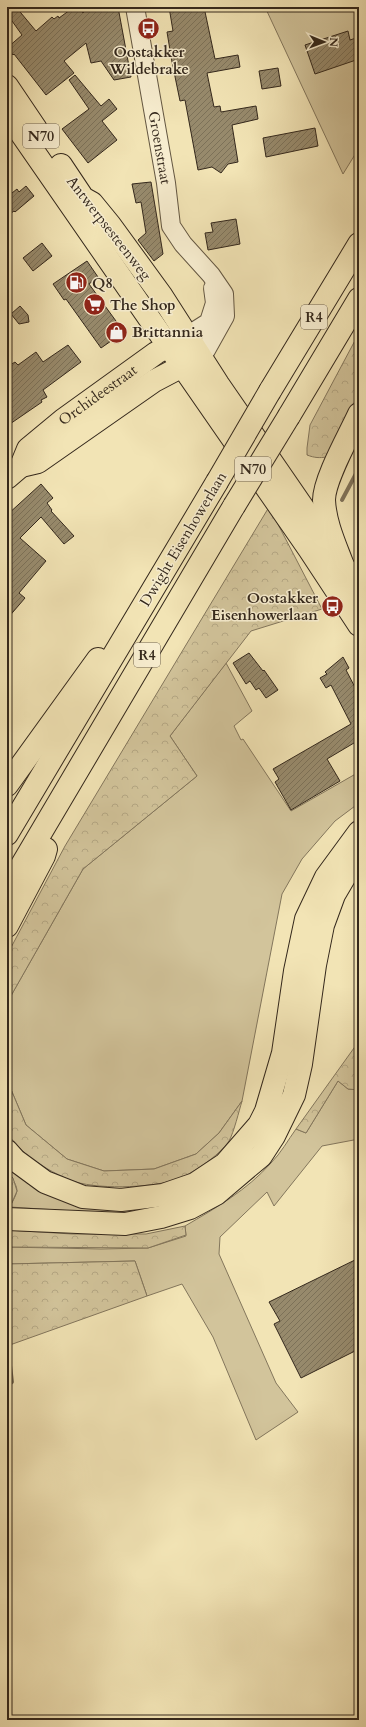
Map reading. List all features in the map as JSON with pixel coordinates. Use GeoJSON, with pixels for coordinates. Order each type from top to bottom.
{"type":"FeatureCollection","features":[{"type":"Feature","properties":{"kind":"main road","name":"Antwerpsesteenweg"},"geometry":{"type":"LineString","coordinates":[[7,86],[84,198],[92,204],[110,225],[161,295],[200,356],[359,589]]}},
{"type":"Feature","properties":{"kind":"main road","name":"Antwerpsesteenweg"},"geometry":{"type":"LineString","coordinates":[[7,113],[318,562],[359,625]]}},
{"type":"Feature","properties":{"kind":"main road","name":"Dwight Eisenhowerlaan"},"geometry":{"type":"LineString","coordinates":[[7,834],[359,244]]}},
{"type":"Feature","properties":{"kind":"main road","name":"Dwight Eisenhowerlaan"},"geometry":{"type":"LineString","coordinates":[[7,890],[234,506],[359,299]]}},
{"type":"Feature","properties":{"kind":"main road","name":"Orchideestraat"},"geometry":{"type":"LineString","coordinates":[[14,472],[28,449],[63,420],[156,353],[187,336]]}},
{"type":"Feature","properties":{"kind":"main road","name":"Orchideestraat"},"geometry":{"type":"LineString","coordinates":[[14,472],[38,462],[150,383],[200,356]]}},
{"type":"Feature","properties":{"kind":"main road"},"geometry":{"type":"LineString","coordinates":[[342,563],[326,520],[324,499],[326,489],[337,460],[359,414]]}},
{"type":"Feature","properties":{"kind":"main road"},"geometry":{"type":"LineString","coordinates":[[7,785],[95,662],[136,619]]}},
{"type":"Feature","properties":{"kind":"main road"},"geometry":{"type":"LineString","coordinates":[[7,926],[44,856],[59,803]]}},
{"type":"Feature","properties":{"kind":"main road"},"geometry":{"type":"LineString","coordinates":[[7,1151],[14,1160],[45,1182],[83,1197],[121,1200],[170,1193],[195,1184],[225,1164],[259,1125],[266,1111],[283,1053],[295,971],[306,919],[326,877],[359,832]]}},
{"type":"Feature","properties":{"kind":"main road"},"geometry":{"type":"LineString","coordinates":[[7,1219],[125,1224],[161,1217],[190,1208],[216,1194],[261,1156],[274,1136],[294,1094],[301,1064],[315,965],[323,925],[334,895],[351,866],[359,858]]}},
{"type":"Feature","properties":{"kind":"main road"},"geometry":{"type":"LineString","coordinates":[[323,925],[341,906],[359,879]]}},
{"type":"Feature","properties":{"kind":"street","name":"Groenstraat"},"geometry":{"type":"LineString","coordinates":[[135,7],[166,184],[171,226],[183,244],[211,275],[224,294],[225,316],[209,347],[200,356]]}},
{"type":"Feature","properties":{"kind":"street"},"geometry":{"type":"LineString","coordinates":[[187,336],[208,322],[215,303],[211,275]]}},
{"type":"Feature","properties":{"kind":"green space"},"geometry":{"type":"Polygon","coordinates":[[[265,7],[359,7],[359,148],[343,174],[265,7]]]}},
{"type":"Feature","properties":{"kind":"green space"},"geometry":{"type":"Polygon","coordinates":[[[359,333],[359,393],[327,457],[317,458],[307,455],[310,425],[359,333]]]}},
{"type":"Feature","properties":{"kind":"green space"},"geometry":{"type":"Polygon","coordinates":[[[269,507],[322,609],[251,631],[170,736],[197,776],[83,869],[8,1001],[7,1007],[7,955],[65,846],[269,507]]]}},
{"type":"Feature","properties":{"kind":"green space"},"geometry":{"type":"Polygon","coordinates":[[[226,663],[252,711],[234,726],[241,740],[243,739],[291,811],[359,772],[359,803],[335,821],[302,859],[282,894],[242,1101],[219,1133],[196,1154],[154,1169],[104,1171],[67,1159],[26,1125],[7,1080],[8,1001],[83,869],[197,776],[170,736],[226,663]]]}},
{"type":"Feature","properties":{"kind":"green space"},"geometry":{"type":"Polygon","coordinates":[[[359,1041],[359,1090],[348,1089],[338,1081],[306,1133],[296,1129],[359,1041]]]}},
{"type":"Feature","properties":{"kind":"green space"},"geometry":{"type":"Polygon","coordinates":[[[7,1080],[26,1125],[67,1159],[104,1171],[154,1169],[196,1154],[219,1133],[242,1101],[235,1127],[229,1141],[205,1164],[189,1174],[164,1183],[107,1187],[80,1183],[58,1175],[26,1154],[21,1149],[7,1134],[7,1080]]]}},
{"type":"Feature","properties":{"kind":"green space"},"geometry":{"type":"Polygon","coordinates":[[[338,1081],[348,1089],[359,1090],[359,1139],[322,1146],[274,1206],[267,1192],[220,1237],[219,1254],[276,1383],[298,1412],[256,1440],[213,1337],[182,1284],[147,1296],[135,1261],[7,1264],[7,1247],[101,1249],[148,1248],[186,1236],[185,1226],[220,1205],[252,1182],[275,1159],[296,1129],[306,1133],[338,1081]]]}},
{"type":"Feature","properties":{"kind":"green space"},"geometry":{"type":"Polygon","coordinates":[[[7,1164],[21,1176],[186,1203],[120,1214],[10,1207],[16,1195],[17,1188],[7,1168],[7,1164]]]}},
{"type":"Feature","properties":{"kind":"green space"},"geometry":{"type":"Polygon","coordinates":[[[7,1172],[13,1178],[17,1191],[10,1207],[7,1207],[7,1172]]]}},
{"type":"Feature","properties":{"kind":"green space"},"geometry":{"type":"Polygon","coordinates":[[[185,1226],[186,1235],[148,1248],[7,1247],[7,1230],[72,1234],[146,1234],[185,1226]]]}},
{"type":"Feature","properties":{"kind":"green space"},"geometry":{"type":"Polygon","coordinates":[[[135,1261],[147,1296],[7,1346],[7,1264],[135,1261]]]}},
{"type":"Feature","properties":{"kind":"building"},"geometry":{"type":"Polygon","coordinates":[[[7,7],[16,7],[36,31],[52,17],[54,19],[58,16],[59,18],[74,7],[78,7],[83,13],[89,7],[118,7],[131,77],[114,80],[101,61],[91,63],[86,43],[64,61],[74,73],[46,95],[14,54],[13,55],[7,48],[22,35],[7,14],[7,7]]]}},
{"type":"Feature","properties":{"kind":"building"},"geometry":{"type":"Polygon","coordinates":[[[169,7],[204,7],[215,59],[238,55],[240,67],[207,73],[214,107],[220,106],[221,112],[256,106],[258,119],[232,125],[238,162],[228,164],[221,173],[212,167],[198,170],[185,100],[180,101],[172,62],[167,32],[173,31],[169,7]]]}},
{"type":"Feature","properties":{"kind":"building"},"geometry":{"type":"Polygon","coordinates":[[[348,31],[350,40],[359,37],[359,59],[315,74],[305,45],[348,31]]]}},
{"type":"Feature","properties":{"kind":"building"},"geometry":{"type":"Polygon","coordinates":[[[278,68],[281,86],[262,89],[259,71],[278,68]]]}},
{"type":"Feature","properties":{"kind":"building"},"geometry":{"type":"Polygon","coordinates":[[[75,75],[101,106],[109,99],[117,109],[102,121],[117,140],[88,163],[62,129],[89,109],[69,80],[75,75]]]}},
{"type":"Feature","properties":{"kind":"building"},"geometry":{"type":"Polygon","coordinates":[[[315,128],[318,146],[266,157],[263,138],[315,128]]]}},
{"type":"Feature","properties":{"kind":"building"},"geometry":{"type":"Polygon","coordinates":[[[151,182],[163,254],[154,261],[138,240],[146,233],[141,202],[136,203],[132,184],[151,182]]]}},
{"type":"Feature","properties":{"kind":"building"},"geometry":{"type":"Polygon","coordinates":[[[26,186],[34,196],[15,212],[14,211],[7,216],[7,197],[17,189],[19,192],[26,186]]]}},
{"type":"Feature","properties":{"kind":"building"},"geometry":{"type":"Polygon","coordinates":[[[236,219],[240,244],[208,250],[205,233],[213,232],[211,223],[236,219]]]}},
{"type":"Feature","properties":{"kind":"building"},"geometry":{"type":"Polygon","coordinates":[[[42,243],[52,256],[33,271],[23,258],[42,243]]]}},
{"type":"Feature","properties":{"kind":"building"},"geometry":{"type":"Polygon","coordinates":[[[87,261],[98,277],[89,284],[124,332],[101,348],[66,299],[64,300],[53,284],[87,261]]]}},
{"type":"Feature","properties":{"kind":"building"},"geometry":{"type":"Polygon","coordinates":[[[20,306],[28,315],[29,322],[19,324],[11,314],[20,306]]]}},
{"type":"Feature","properties":{"kind":"building"},"geometry":{"type":"Polygon","coordinates":[[[68,345],[81,362],[43,390],[47,397],[41,400],[42,402],[7,426],[7,367],[15,362],[18,365],[36,352],[43,362],[68,345]]]}},
{"type":"Feature","properties":{"kind":"building"},"geometry":{"type":"Polygon","coordinates":[[[41,484],[53,498],[47,503],[52,510],[51,511],[74,536],[64,544],[41,517],[20,538],[46,561],[19,593],[25,598],[7,619],[7,515],[41,484]]]}},
{"type":"Feature","properties":{"kind":"building"},"geometry":{"type":"Polygon","coordinates":[[[249,653],[263,671],[264,670],[278,690],[266,698],[259,688],[256,690],[250,681],[246,684],[233,663],[249,653]]]}},
{"type":"Feature","properties":{"kind":"building"},"geometry":{"type":"Polygon","coordinates":[[[343,657],[349,668],[346,670],[359,695],[359,740],[327,759],[340,781],[291,810],[275,782],[279,779],[273,769],[351,724],[331,685],[326,688],[320,678],[327,674],[325,672],[343,657]]]}},
{"type":"Feature","properties":{"kind":"building"},"geometry":{"type":"Polygon","coordinates":[[[359,1258],[359,1349],[301,1378],[274,1324],[280,1321],[269,1302],[359,1258]]]}},
{"type":"Feature","properties":{"kind":"waterway"},"geometry":{"type":"LineString","coordinates":[[342,500],[359,468]]}},
{"type":"Feature","properties":{"kind":"waterway"},"geometry":{"type":"LineString","coordinates":[[7,1341],[12,1382],[7,1386]]}},
{"type":"Feature","properties":{"kind":"place","name":"Oostakker Wildebrake"},"geometry":{"type":"Point","coordinates":[149,29]}},
{"type":"Feature","properties":{"kind":"place","name":"Q8"},"geometry":{"type":"Point","coordinates":[76,283]}},
{"type":"Feature","properties":{"kind":"place","name":"The Shop"},"geometry":{"type":"Point","coordinates":[94,305]}},
{"type":"Feature","properties":{"kind":"place","name":"Brittannia"},"geometry":{"type":"Point","coordinates":[116,332]}},
{"type":"Feature","properties":{"kind":"place","name":"Oostakker Eisenhowerlaan"},"geometry":{"type":"Point","coordinates":[333,607]}}]}
